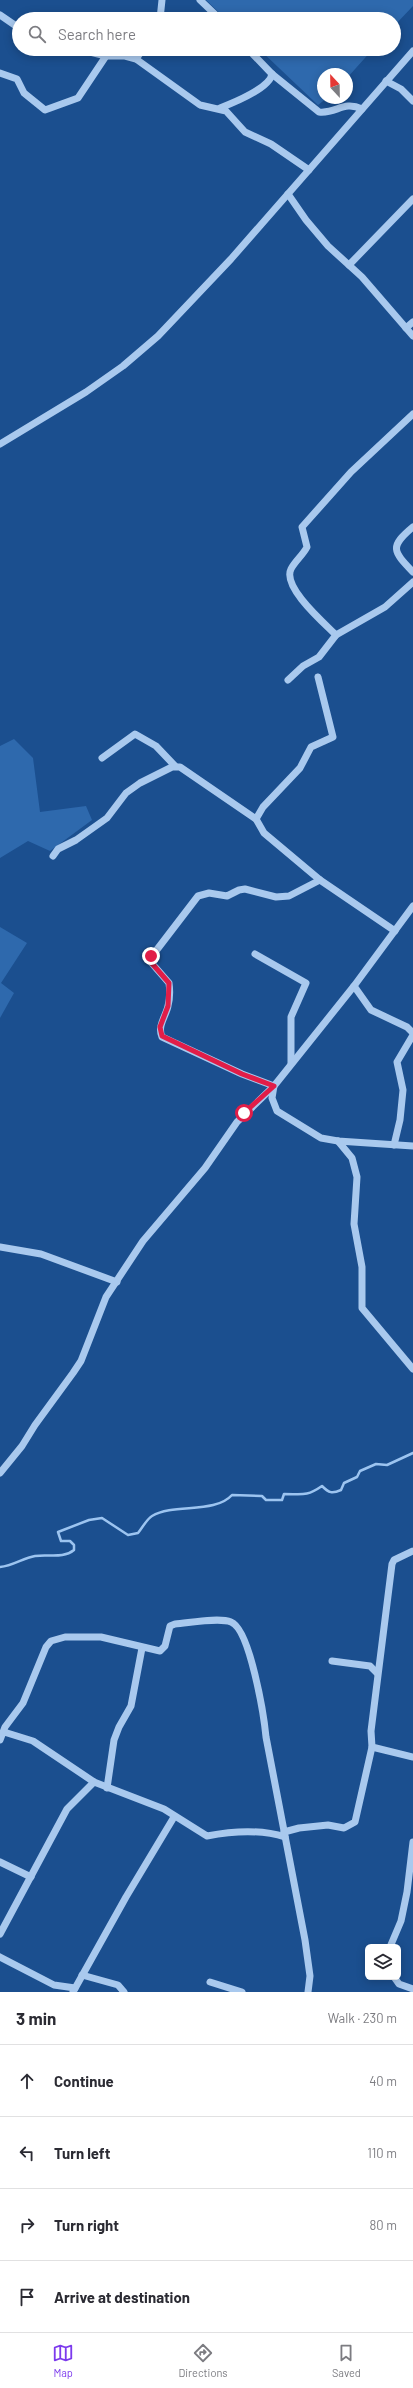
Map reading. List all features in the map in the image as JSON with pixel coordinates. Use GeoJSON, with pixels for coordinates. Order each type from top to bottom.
{"type":"FeatureCollection","features":[{"type":"Feature","properties":{"kind":"street"},"geometry":{"type":"LineString","coordinates":[[161,12],[162,0]]}},
{"type":"Feature","properties":{"kind":"street"},"geometry":{"type":"LineString","coordinates":[[200,0],[213,12]]}},
{"type":"Feature","properties":{"kind":"street"},"geometry":{"type":"LineString","coordinates":[[0,15],[12,23]]}},
{"type":"Feature","properties":{"kind":"street"},"geometry":{"type":"LineString","coordinates":[[0,444],[86,392],[158,336],[231,259],[413,50]]}},
{"type":"Feature","properties":{"kind":"street"},"geometry":{"type":"LineString","coordinates":[[0,73],[18,79],[24,93],[45,110],[78,98],[106,56],[125,56],[136,59],[200,105],[220,108],[226,111],[245,132],[271,144],[309,170]]}},
{"type":"Feature","properties":{"kind":"street"},"geometry":{"type":"LineString","coordinates":[[255,56],[272,74],[319,112],[326,113],[346,105],[353,105],[362,109]]}},
{"type":"Feature","properties":{"kind":"street"},"geometry":{"type":"LineString","coordinates":[[220,108],[235,102],[268,83],[272,74]]}},
{"type":"Feature","properties":{"kind":"street"},"geometry":{"type":"LineString","coordinates":[[386,81],[401,89],[413,101]]}},
{"type":"Feature","properties":{"kind":"street"},"geometry":{"type":"LineString","coordinates":[[288,194],[306,220],[362,277],[413,336]]}},
{"type":"Feature","properties":{"kind":"street"},"geometry":{"type":"LineString","coordinates":[[349,265],[413,199]]}},
{"type":"Feature","properties":{"kind":"street"},"geometry":{"type":"LineString","coordinates":[[406,328],[413,322]]}},
{"type":"Feature","properties":{"kind":"street"},"geometry":{"type":"LineString","coordinates":[[336,635],[300,598],[294,590],[290,578],[290,570],[308,547],[302,527],[351,472],[413,414]]}},
{"type":"Feature","properties":{"kind":"street"},"geometry":{"type":"LineString","coordinates":[[413,527],[399,539],[396,545],[398,555],[413,572]]}},
{"type":"Feature","properties":{"kind":"street"},"geometry":{"type":"LineString","coordinates":[[288,680],[303,666],[319,657],[336,635],[385,607],[413,582]]}},
{"type":"Feature","properties":{"kind":"street"},"geometry":{"type":"LineString","coordinates":[[256,819],[263,807],[300,768],[311,747],[333,737],[318,678]]}},
{"type":"Feature","properties":{"kind":"street"},"geometry":{"type":"LineString","coordinates":[[102,758],[135,734],[156,746],[175,766],[185,769],[256,819],[264,833],[320,880],[395,931]]}},
{"type":"Feature","properties":{"kind":"street"},"geometry":{"type":"LineString","coordinates":[[53,856],[58,849],[76,840],[107,818],[129,790],[140,782],[175,766]]}},
{"type":"Feature","properties":{"kind":"street"},"geometry":{"type":"LineString","coordinates":[[274,1086],[242,1074],[162,1036],[160,1027],[168,1006],[169,983],[149,960],[198,896],[203,893],[227,896],[239,890],[245,889],[282,897],[296,894],[320,880]]}},
{"type":"Feature","properties":{"kind":"street"},"geometry":{"type":"LineString","coordinates":[[0,1473],[22,1446],[39,1419],[81,1361],[100,1307],[118,1282],[143,1241],[205,1168],[237,1122],[274,1086],[354,986],[413,906]]}},
{"type":"Feature","properties":{"kind":"street"},"geometry":{"type":"LineString","coordinates":[[255,954],[306,983],[291,1017],[291,1063]]}},
{"type":"Feature","properties":{"kind":"street"},"geometry":{"type":"LineString","coordinates":[[354,986],[371,1010],[407,1027],[413,1034],[397,1062],[403,1090],[400,1120],[394,1145]]}},
{"type":"Feature","properties":{"kind":"street"},"geometry":{"type":"LineString","coordinates":[[274,1086],[272,1098],[273,1104],[282,1115],[321,1138],[338,1141],[413,1146]]}},
{"type":"Feature","properties":{"kind":"street"},"geometry":{"type":"LineString","coordinates":[[338,1141],[348,1151],[355,1166],[354,1224],[362,1267],[362,1308],[413,1369]]}},
{"type":"Feature","properties":{"kind":"street"},"geometry":{"type":"LineString","coordinates":[[0,1247],[41,1254],[118,1282]]}},
{"type":"Feature","properties":{"kind":"street"},"geometry":{"type":"LineString","coordinates":[[4,1732],[21,1736],[41,1745],[94,1782],[154,1805],[207,1836],[240,1832],[284,1835],[312,1826],[328,1825],[344,1828],[351,1826],[355,1822],[372,1747],[372,1717],[377,1673],[388,1607],[392,1564],[394,1560],[413,1551]]}},
{"type":"Feature","properties":{"kind":"street"},"geometry":{"type":"LineString","coordinates":[[0,1740],[7,1724],[23,1703],[44,1651],[51,1642],[65,1637],[101,1637],[142,1648],[160,1651],[164,1650],[167,1631],[170,1626],[175,1624],[225,1621],[236,1625],[245,1639],[262,1703],[266,1737],[278,1790],[284,1835],[309,1965],[308,1992]]}},
{"type":"Feature","properties":{"kind":"street"},"geometry":{"type":"LineString","coordinates":[[107,1788],[114,1740],[119,1727],[131,1706],[142,1648]]}},
{"type":"Feature","properties":{"kind":"street"},"geometry":{"type":"LineString","coordinates":[[332,1661],[370,1666],[377,1673]]}},
{"type":"Feature","properties":{"kind":"street"},"geometry":{"type":"LineString","coordinates":[[372,1747],[413,1757]]}},
{"type":"Feature","properties":{"kind":"street"},"geometry":{"type":"LineString","coordinates":[[0,1934],[67,1809],[94,1782]]}},
{"type":"Feature","properties":{"kind":"street"},"geometry":{"type":"LineString","coordinates":[[0,1957],[54,1986],[74,1990],[174,1818]]}},
{"type":"Feature","properties":{"kind":"street"},"geometry":{"type":"LineString","coordinates":[[391,1944],[401,1920],[407,1892],[413,1842]]}},
{"type":"Feature","properties":{"kind":"street"},"geometry":{"type":"LineString","coordinates":[[0,1862],[31,1877]]}},
{"type":"Feature","properties":{"kind":"street"},"geometry":{"type":"LineString","coordinates":[[82,1975],[118,1985],[124,1992]]}},
{"type":"Feature","properties":{"kind":"street"},"geometry":{"type":"LineString","coordinates":[[396,1980],[399,1984],[413,1988]]}},
{"type":"Feature","properties":{"kind":"street"},"geometry":{"type":"LineString","coordinates":[[210,1982],[242,1992]]}},
{"type":"Feature","properties":{"kind":"shaded area"},"geometry":{"type":"Polygon","coordinates":[[[206,0],[413,0],[413,6],[401,19],[401,12],[219,12],[206,0]]]}},
{"type":"Feature","properties":{"kind":"shaded area"},"geometry":{"type":"Polygon","coordinates":[[[266,56],[367,56],[353,71],[353,68],[317,68],[317,104],[319,104],[318,105],[266,56]]]}},
{"type":"Feature","properties":{"kind":"shaded area"},"geometry":{"type":"Polygon","coordinates":[[[14,739],[33,758],[40,812],[86,806],[92,820],[50,851],[28,841],[0,858],[0,746],[14,739]]]}},
{"type":"Feature","properties":{"kind":"shaded area"},"geometry":{"type":"Polygon","coordinates":[[[0,927],[27,943],[1,983],[14,993],[0,1018],[0,927]]]}},
{"type":"Feature","properties":{"kind":"waterway"},"geometry":{"type":"LineString","coordinates":[[0,1567],[35,1556],[61,1555],[70,1553],[74,1550],[74,1545],[70,1541],[61,1541],[58,1532],[89,1520],[102,1518],[128,1535],[138,1533],[150,1517],[161,1512],[205,1507],[225,1501],[232,1495],[262,1496],[266,1500],[282,1500],[284,1494],[308,1493],[317,1490],[322,1486],[331,1492],[335,1492],[341,1490],[344,1483],[357,1477],[360,1471],[376,1464],[387,1465],[413,1453]]}},
{"type":"Feature","properties":{"kind":"route"},"geometry":{"type":"LineString","coordinates":[[151,956],[149,960],[151,965],[169,983],[170,988],[168,1006],[160,1027],[162,1036],[242,1074],[274,1086],[244,1113]]}}]}
